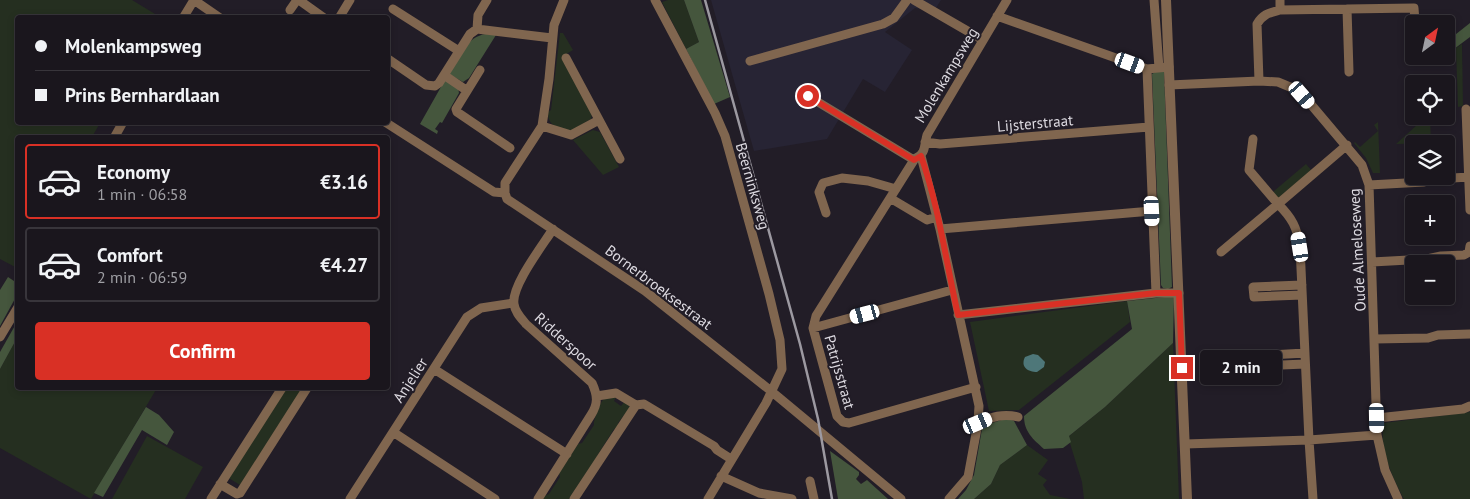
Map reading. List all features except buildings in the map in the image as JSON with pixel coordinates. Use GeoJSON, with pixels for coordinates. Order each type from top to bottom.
{"type":"FeatureCollection","features":[{"type":"Feature","properties":{"kind":"street"},"geometry":{"type":"LineString","coordinates":[[186,15],[194,0],[216,15]]}},
{"type":"Feature","properties":{"kind":"street"},"geometry":{"type":"LineString","coordinates":[[290,10],[298,0],[320,15]]}},
{"type":"Feature","properties":{"kind":"street"},"geometry":{"type":"LineString","coordinates":[[342,15],[350,0]]}},
{"type":"Feature","properties":{"kind":"street"},"geometry":{"type":"LineString","coordinates":[[477,30],[478,15],[487,0]]}},
{"type":"Feature","properties":{"kind":"street"},"geometry":{"type":"LineString","coordinates":[[505,193],[505,183],[542,126],[549,79],[552,38],[557,14],[564,0]]}},
{"type":"Feature","properties":{"kind":"street","name":"Beerninksweg"},"geometry":{"type":"LineString","coordinates":[[655,0],[715,113],[725,136],[780,340],[782,369],[772,391],[708,499]]}},
{"type":"Feature","properties":{"kind":"street"},"geometry":{"type":"LineString","coordinates":[[750,62],[882,24],[894,18],[907,0]]}},
{"type":"Feature","properties":{"kind":"street"},"geometry":{"type":"LineString","coordinates":[[914,0],[982,40]]}},
{"type":"Feature","properties":{"kind":"street","name":"Molenkampsweg"},"geometry":{"type":"LineString","coordinates":[[917,158],[924,151],[926,135],[954,92],[982,40],[1007,0]]}},
{"type":"Feature","properties":{"kind":"street"},"geometry":{"type":"LineString","coordinates":[[1154,0],[1164,67],[1170,85],[1187,499]]}},
{"type":"Feature","properties":{"kind":"street"},"geometry":{"type":"LineString","coordinates":[[1164,67],[1166,0]]}},
{"type":"Feature","properties":{"kind":"street"},"geometry":{"type":"LineString","coordinates":[[1280,0],[1280,10]]}},
{"type":"Feature","properties":{"kind":"street"},"geometry":{"type":"LineString","coordinates":[[1328,0],[1328,10]]}},
{"type":"Feature","properties":{"kind":"street"},"geometry":{"type":"LineString","coordinates":[[1259,81],[1257,24],[1267,13],[1280,10],[1414,8],[1415,15]]}},
{"type":"Feature","properties":{"kind":"street"},"geometry":{"type":"LineString","coordinates":[[392,9],[459,51]]}},
{"type":"Feature","properties":{"kind":"street"},"geometry":{"type":"LineString","coordinates":[[1347,9],[1349,72]]}},
{"type":"Feature","properties":{"kind":"street"},"geometry":{"type":"LineString","coordinates":[[997,16],[1147,69],[1164,67]]}},
{"type":"Feature","properties":{"kind":"street"},"geometry":{"type":"LineString","coordinates":[[390,60],[426,85],[435,86],[470,34],[477,30],[552,38]]}},
{"type":"Feature","properties":{"kind":"street"},"geometry":{"type":"LineString","coordinates":[[566,58],[620,158]]}},
{"type":"Feature","properties":{"kind":"street"},"geometry":{"type":"LineString","coordinates":[[1147,69],[1156,293]]}},
{"type":"Feature","properties":{"kind":"street"},"geometry":{"type":"LineString","coordinates":[[480,70],[457,106],[457,112],[510,148]]}},
{"type":"Feature","properties":{"kind":"street"},"geometry":{"type":"LineString","coordinates":[[444,75],[466,90]]}},
{"type":"Feature","properties":{"kind":"street","name":"Oude Almeloseweg"},"geometry":{"type":"LineString","coordinates":[[1170,85],[1259,81],[1278,82],[1302,95],[1362,165],[1369,185],[1377,435],[1385,470],[1398,499]]}},
{"type":"Feature","properties":{"kind":"street"},"geometry":{"type":"LineString","coordinates":[[808,96],[917,158],[937,217],[979,406],[978,423],[968,477],[949,499]]}},
{"type":"Feature","properties":{"kind":"street"},"geometry":{"type":"LineString","coordinates":[[1466,109],[1470,210]]}},
{"type":"Feature","properties":{"kind":"street"},"geometry":{"type":"LineString","coordinates":[[542,126],[571,135],[599,120]]}},
{"type":"Feature","properties":{"kind":"street","name":"Bornerbroeksestraat"},"geometry":{"type":"LineString","coordinates":[[390,125],[494,192],[505,193],[507,199],[514,204],[645,291],[772,391],[901,499]]}},
{"type":"Feature","properties":{"kind":"street","name":"Lijsterstraat"},"geometry":{"type":"LineString","coordinates":[[925,142],[940,144],[1149,127]]}},
{"type":"Feature","properties":{"kind":"street"},"geometry":{"type":"LineString","coordinates":[[1253,139],[1249,170],[1289,216],[1298,230],[1313,499]]}},
{"type":"Feature","properties":{"kind":"street"},"geometry":{"type":"LineString","coordinates":[[1221,252],[1346,145]]}},
{"type":"Feature","properties":{"kind":"street","name":"Patrijsstraat"},"geometry":{"type":"LineString","coordinates":[[917,158],[816,316],[813,328],[837,416],[843,422],[849,423],[976,387]]}},
{"type":"Feature","properties":{"kind":"street"},"geometry":{"type":"LineString","coordinates":[[1369,185],[1424,182],[1436,178],[1469,177]]}},
{"type":"Feature","properties":{"kind":"street"},"geometry":{"type":"LineString","coordinates":[[826,213],[819,192],[823,183],[842,178],[868,181],[896,189]]}},
{"type":"Feature","properties":{"kind":"street"},"geometry":{"type":"LineString","coordinates":[[890,198],[927,220],[937,217]]}},
{"type":"Feature","properties":{"kind":"street"},"geometry":{"type":"LineString","coordinates":[[940,230],[1152,211]]}},
{"type":"Feature","properties":{"kind":"street"},"geometry":{"type":"LineString","coordinates":[[513,303],[516,288],[554,229]]}},
{"type":"Feature","properties":{"kind":"street"},"geometry":{"type":"LineString","coordinates":[[1372,262],[1464,255],[1470,251]]}},
{"type":"Feature","properties":{"kind":"street"},"geometry":{"type":"LineString","coordinates":[[1302,285],[1253,287],[1254,297],[1302,295]]}},
{"type":"Feature","properties":{"kind":"street"},"geometry":{"type":"LineString","coordinates":[[813,328],[952,290]]}},
{"type":"Feature","properties":{"kind":"street"},"geometry":{"type":"LineString","coordinates":[[958,315],[1156,293],[1179,293]]}},
{"type":"Feature","properties":{"kind":"street","name":"Anjelier"},"geometry":{"type":"LineString","coordinates":[[352,498],[467,317],[481,308],[513,303]]}},
{"type":"Feature","properties":{"kind":"street","name":"Ridderspoor"},"geometry":{"type":"LineString","coordinates":[[513,303],[519,316],[526,324],[592,383],[597,396]]}},
{"type":"Feature","properties":{"kind":"street"},"geometry":{"type":"LineString","coordinates":[[0,337],[15,312]]}},
{"type":"Feature","properties":{"kind":"street"},"geometry":{"type":"LineString","coordinates":[[1375,339],[1428,338],[1438,335],[1470,334]]}},
{"type":"Feature","properties":{"kind":"street"},"geometry":{"type":"LineString","coordinates":[[1305,353],[1255,356],[1256,366],[1305,364]]}},
{"type":"Feature","properties":{"kind":"street"},"geometry":{"type":"LineString","coordinates":[[434,369],[567,454]]}},
{"type":"Feature","properties":{"kind":"street"},"geometry":{"type":"LineString","coordinates":[[211,499],[281,390]]}},
{"type":"Feature","properties":{"kind":"street"},"geometry":{"type":"LineString","coordinates":[[220,484],[233,493],[240,493],[306,390]]}},
{"type":"Feature","properties":{"kind":"street"},"geometry":{"type":"LineString","coordinates":[[538,499],[596,407],[597,396],[616,393],[636,405],[644,404],[714,446],[731,459]]}},
{"type":"Feature","properties":{"kind":"street"},"geometry":{"type":"LineString","coordinates":[[574,499],[636,405]]}},
{"type":"Feature","properties":{"kind":"street"},"geometry":{"type":"LineString","coordinates":[[1377,418],[1463,409],[1470,406]]}},
{"type":"Feature","properties":{"kind":"street"},"geometry":{"type":"LineString","coordinates":[[978,423],[994,416],[1010,414],[1018,417]]}},
{"type":"Feature","properties":{"kind":"street"},"geometry":{"type":"LineString","coordinates":[[393,432],[495,499]]}},
{"type":"Feature","properties":{"kind":"street"},"geometry":{"type":"LineString","coordinates":[[1185,444],[1309,440],[1377,435]]}},
{"type":"Feature","properties":{"kind":"street"},"geometry":{"type":"LineString","coordinates":[[721,476],[759,493],[792,499]]}},
{"type":"Feature","properties":{"kind":"street"},"geometry":{"type":"LineString","coordinates":[[810,481],[814,499]]}},
{"type":"Feature","properties":{"kind":"shaded area"},"geometry":{"type":"Polygon","coordinates":[[[0,0],[132,0],[157,15],[15,15],[15,125],[99,125],[93,135],[15,135],[15,267],[0,259],[0,0]]]}},
{"type":"Feature","properties":{"kind":"shaded area"},"geometry":{"type":"Polygon","coordinates":[[[684,0],[699,42],[686,49],[662,2],[684,0]]]}},
{"type":"Feature","properties":{"kind":"shaded area"},"geometry":{"type":"Polygon","coordinates":[[[684,0],[701,0],[730,97],[714,104],[686,49],[699,42],[684,0]]]}},
{"type":"Feature","properties":{"kind":"shaded area"},"geometry":{"type":"Polygon","coordinates":[[[711,0],[941,0],[934,11],[915,8],[885,32],[912,50],[885,92],[863,79],[827,139],[754,151],[711,0]]]}},
{"type":"Feature","properties":{"kind":"shaded area"},"geometry":{"type":"Polygon","coordinates":[[[1470,23],[1470,37],[1455,48],[1455,35],[1470,23]]]}},
{"type":"Feature","properties":{"kind":"shaded area"},"geometry":{"type":"Polygon","coordinates":[[[560,33],[563,33],[573,50],[563,56],[592,114],[591,119],[571,131],[555,126],[548,117],[548,112],[551,110],[560,33]]]}},
{"type":"Feature","properties":{"kind":"shaded area"},"geometry":{"type":"Polygon","coordinates":[[[486,34],[496,35],[469,78],[463,82],[449,74],[468,43],[486,34]]]}},
{"type":"Feature","properties":{"kind":"shaded area"},"geometry":{"type":"Polygon","coordinates":[[[1462,44],[1463,106],[1458,107],[1456,48],[1462,44]]]}},
{"type":"Feature","properties":{"kind":"shaded area"},"geometry":{"type":"Polygon","coordinates":[[[1164,72],[1172,287],[1168,289],[1163,288],[1161,285],[1152,74],[1164,72]]]}},
{"type":"Feature","properties":{"kind":"shaded area"},"geometry":{"type":"Polygon","coordinates":[[[446,78],[458,87],[459,93],[442,123],[440,122],[435,129],[438,131],[437,134],[420,124],[446,78]]]}},
{"type":"Feature","properties":{"kind":"shaded area"},"geometry":{"type":"Polygon","coordinates":[[[1378,122],[1380,173],[1373,173],[1366,158],[1354,143],[1360,147],[1378,131],[1374,125],[1378,122]]]}},
{"type":"Feature","properties":{"kind":"shaded area"},"geometry":{"type":"Polygon","coordinates":[[[1417,125],[1430,125],[1431,135],[1406,135],[1417,125]]]}},
{"type":"Feature","properties":{"kind":"shaded area"},"geometry":{"type":"Polygon","coordinates":[[[593,130],[600,132],[619,167],[603,175],[573,140],[593,130]]]}},
{"type":"Feature","properties":{"kind":"shaded area"},"geometry":{"type":"Polygon","coordinates":[[[1405,136],[1405,144],[1396,144],[1405,136]]]}},
{"type":"Feature","properties":{"kind":"shaded area"},"geometry":{"type":"Polygon","coordinates":[[[1306,164],[1312,171],[1279,198],[1276,198],[1273,194],[1274,191],[1306,164]]]}},
{"type":"Feature","properties":{"kind":"shaded area"},"geometry":{"type":"Polygon","coordinates":[[[8,277],[15,282],[15,299],[0,326],[0,290],[8,277]]]}},
{"type":"Feature","properties":{"kind":"shaded area"},"geometry":{"type":"Polygon","coordinates":[[[1174,296],[1173,343],[1105,407],[1069,436],[1071,442],[1063,448],[1044,449],[1027,431],[1024,416],[1132,329],[1127,301],[1174,296]]]}},
{"type":"Feature","properties":{"kind":"shaded area"},"geometry":{"type":"Polygon","coordinates":[[[1127,301],[1130,322],[1019,410],[989,411],[970,322],[1127,301]]]}},
{"type":"Feature","properties":{"kind":"shaded area"},"geometry":{"type":"Polygon","coordinates":[[[15,326],[15,342],[0,369],[0,352],[15,326]]]}},
{"type":"Feature","properties":{"kind":"shaded area"},"geometry":{"type":"Polygon","coordinates":[[[15,342],[15,390],[156,390],[91,499],[0,448],[0,369],[15,342]]]}},
{"type":"Feature","properties":{"kind":"shaded area"},"geometry":{"type":"Polygon","coordinates":[[[1173,343],[1179,499],[1084,499],[1082,482],[1068,437],[1105,407],[1173,343]]]}},
{"type":"Feature","properties":{"kind":"shaded area"},"geometry":{"type":"Polygon","coordinates":[[[1033,354],[1038,355],[1045,362],[1044,367],[1037,372],[1028,370],[1024,366],[1025,357],[1033,354]]]}},
{"type":"Feature","properties":{"kind":"shaded area"},"geometry":{"type":"Polygon","coordinates":[[[284,390],[302,390],[240,485],[227,477],[284,390]]]}},
{"type":"Feature","properties":{"kind":"shaded area"},"geometry":{"type":"Polygon","coordinates":[[[617,396],[614,401],[621,406],[625,401],[629,405],[629,410],[618,423],[619,428],[614,429],[597,456],[598,460],[588,470],[569,499],[542,499],[549,494],[560,477],[559,473],[578,444],[582,443],[594,425],[596,415],[603,400],[617,396]]]}},
{"type":"Feature","properties":{"kind":"shaded area"},"geometry":{"type":"Polygon","coordinates":[[[146,407],[159,415],[174,432],[167,445],[142,430],[103,497],[94,493],[146,407]]]}},
{"type":"Feature","properties":{"kind":"shaded area"},"geometry":{"type":"Polygon","coordinates":[[[1470,412],[1470,499],[1404,499],[1395,482],[1385,452],[1383,442],[1384,423],[1470,412]]]}},
{"type":"Feature","properties":{"kind":"shaded area"},"geometry":{"type":"Polygon","coordinates":[[[1008,418],[1014,421],[1027,445],[1000,465],[991,484],[974,499],[958,499],[966,490],[974,475],[982,429],[992,423],[1008,418]]]}},
{"type":"Feature","properties":{"kind":"shaded area"},"geometry":{"type":"Polygon","coordinates":[[[147,436],[203,467],[185,499],[112,499],[147,436]]]}},
{"type":"Feature","properties":{"kind":"shaded area"},"geometry":{"type":"Polygon","coordinates":[[[1027,445],[1048,460],[1038,474],[1047,480],[1043,485],[1050,495],[1070,499],[974,499],[991,484],[1000,465],[1027,445]]]}},
{"type":"Feature","properties":{"kind":"shaded area"},"geometry":{"type":"Polygon","coordinates":[[[830,451],[859,472],[856,479],[861,484],[867,480],[888,499],[838,499],[830,451]]]}},
{"type":"Feature","properties":{"kind":"railway"},"geometry":{"type":"LineString","coordinates":[[705,0],[800,344],[818,419],[832,499]]}},
{"type":"Feature","properties":{"kind":"route"},"geometry":{"type":"LineString","coordinates":[[808,96],[914,160],[921,156],[940,230],[958,315],[1156,293],[1179,293],[1182,368]]}}]}
